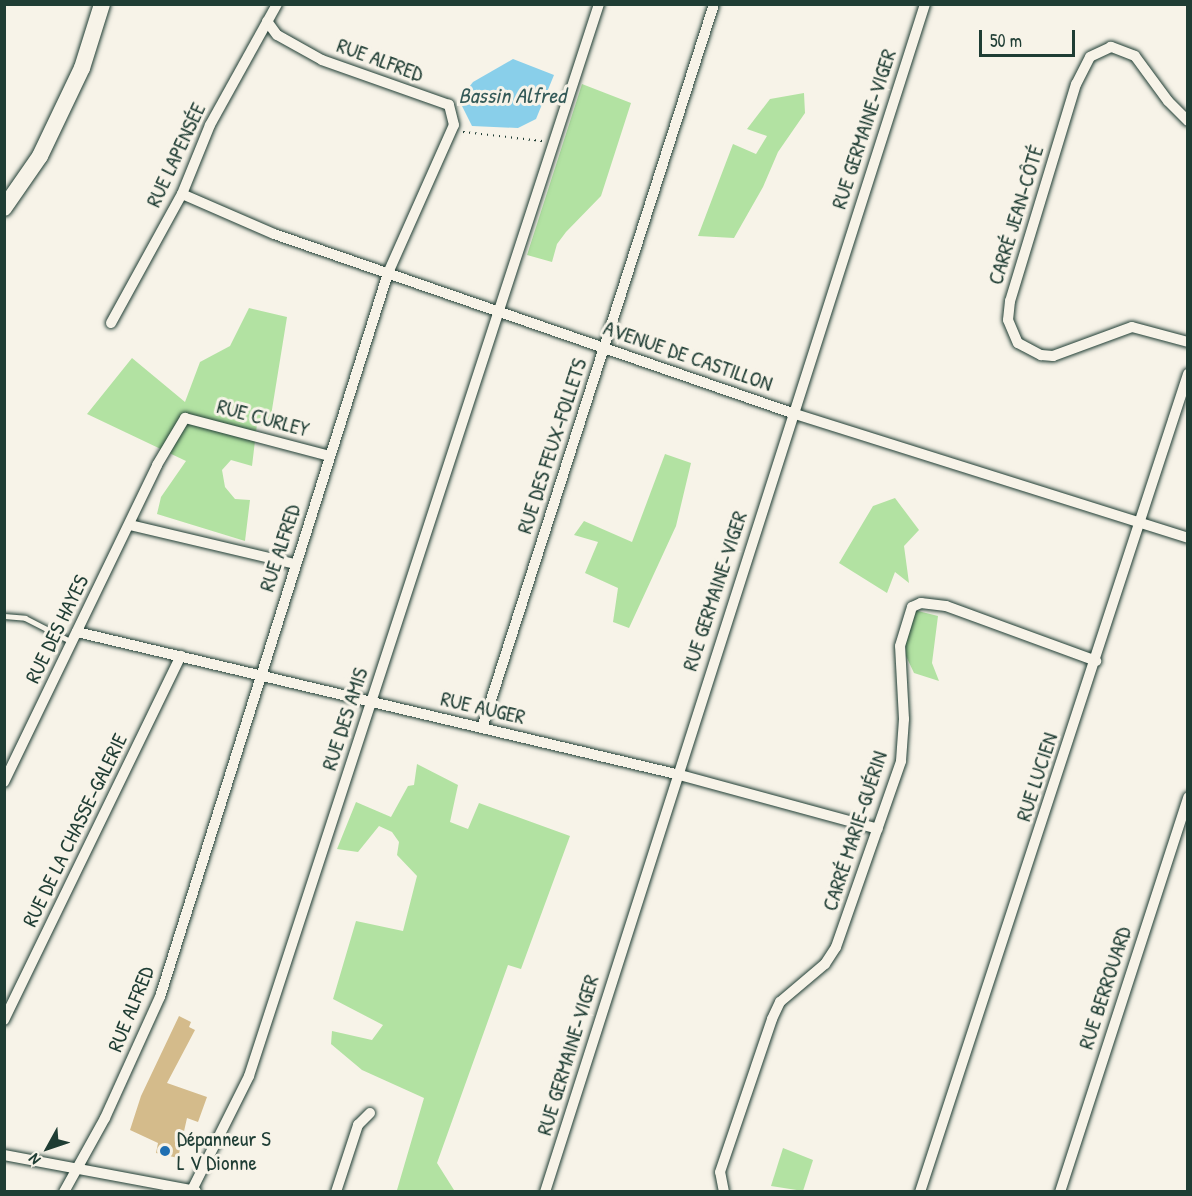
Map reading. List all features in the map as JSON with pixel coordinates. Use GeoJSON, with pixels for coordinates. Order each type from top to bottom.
{"type":"FeatureCollection","features":[{"type":"Feature","properties":{"kind":"street"},"geometry":{"type":"LineString","coordinates":[[4,208],[40,156],[82,68],[102,4]]}},
{"type":"Feature","properties":{"kind":"street","name":"RUE LAPENSÉE"},"geometry":{"type":"LineString","coordinates":[[111,323],[182,194],[210,125],[277,4]]}},
{"type":"Feature","properties":{"kind":"street","name":"RUE DES AMIS"},"geometry":{"type":"LineString","coordinates":[[194,1191],[249,1076],[599,4]]}},
{"type":"Feature","properties":{"kind":"street","name":"RUE DES FEUX-FOLLETS"},"geometry":{"type":"LineString","coordinates":[[482,728],[714,4]]}},
{"type":"Feature","properties":{"kind":"street","name":"RUE GERMAINE-VIGER"},"geometry":{"type":"LineString","coordinates":[[545,1191],[676,774],[925,4]]}},
{"type":"Feature","properties":{"kind":"street","name":"RUE ALFRED"},"geometry":{"type":"LineString","coordinates":[[64,1191],[105,1118],[160,997],[259,675],[388,273],[454,125],[449,105],[322,60],[277,35],[267,21]]}},
{"type":"Feature","properties":{"kind":"street","name":"CARRÉ JEAN-CÔTÉ"},"geometry":{"type":"LineString","coordinates":[[1188,121],[1167,101],[1135,56],[1111,46],[1089,57],[1073,96],[1010,301],[1008,320],[1018,343],[1041,355],[1053,356],[1132,327],[1188,342]]}},
{"type":"Feature","properties":{"kind":"street","name":"AVENUE DE CASTILLON"},"geometry":{"type":"LineString","coordinates":[[182,194],[274,234],[792,413],[1188,538]]}},
{"type":"Feature","properties":{"kind":"street","name":"RUE LUCIEN"},"geometry":{"type":"LineString","coordinates":[[920,1191],[1096,661],[1188,374]]}},
{"type":"Feature","properties":{"kind":"street","name":"RUE CURLEY"},"geometry":{"type":"LineString","coordinates":[[185,418],[330,456]]}},
{"type":"Feature","properties":{"kind":"street","name":"RUE DES HAYES"},"geometry":{"type":"LineString","coordinates":[[4,782],[157,465],[185,418]]}},
{"type":"Feature","properties":{"kind":"street"},"geometry":{"type":"LineString","coordinates":[[129,525],[295,564]]}},
{"type":"Feature","properties":{"kind":"street","name":"CARRÉ MARIE-GUÉRIN"},"geometry":{"type":"LineString","coordinates":[[723,1191],[720,1172],[772,1019],[780,1002],[825,964],[836,947],[902,761],[904,719],[900,646],[912,607],[921,603],[946,606],[1096,661]]}},
{"type":"Feature","properties":{"kind":"street","name":"RUE AUGER"},"geometry":{"type":"LineString","coordinates":[[77,632],[676,774],[878,829]]}},
{"type":"Feature","properties":{"kind":"street","name":"RUE DE LA CHASSE-GALERIE"},"geometry":{"type":"LineString","coordinates":[[4,1020],[181,656]]}},
{"type":"Feature","properties":{"kind":"street","name":"RUE BERROUARD"},"geometry":{"type":"LineString","coordinates":[[1060,1191],[1188,797]]}},
{"type":"Feature","properties":{"kind":"street"},"geometry":{"type":"LineString","coordinates":[[336,1191],[358,1125],[370,1113]]}},
{"type":"Feature","properties":{"kind":"street"},"geometry":{"type":"LineString","coordinates":[[4,1155],[194,1191]]}},
{"type":"Feature","properties":{"kind":"lane"},"geometry":{"type":"LineString","coordinates":[[4,616],[25,618],[72,643]]}},
{"type":"Feature","properties":{"kind":"path"},"geometry":{"type":"LineString","coordinates":[[454,125],[461,132],[477,132],[493,138],[554,141]]}},
{"type":"Feature","properties":{"kind":"green space"},"geometry":{"type":"Polygon","coordinates":[[[582,84],[631,103],[601,196],[557,244],[552,262],[527,255],[582,84]]]}},
{"type":"Feature","properties":{"kind":"green space"},"geometry":{"type":"Polygon","coordinates":[[[804,93],[805,113],[778,152],[763,187],[734,238],[698,236],[733,144],[756,154],[767,136],[747,129],[770,99],[804,93]]]}},
{"type":"Feature","properties":{"kind":"green space"},"geometry":{"type":"Polygon","coordinates":[[[249,308],[287,317],[269,428],[257,424],[252,466],[231,460],[222,470],[225,487],[235,499],[250,500],[245,541],[157,514],[161,497],[186,461],[87,414],[132,358],[185,402],[200,362],[230,346],[249,308]]]}},
{"type":"Feature","properties":{"kind":"green space"},"geometry":{"type":"Polygon","coordinates":[[[665,454],[691,463],[676,526],[629,628],[613,622],[618,588],[585,573],[598,542],[574,535],[584,521],[632,542],[665,454]]]}},
{"type":"Feature","properties":{"kind":"green space"},"geometry":{"type":"Polygon","coordinates":[[[895,498],[919,530],[904,546],[909,583],[895,572],[887,593],[839,563],[873,506],[895,498]]]}},
{"type":"Feature","properties":{"kind":"green space"},"geometry":{"type":"Polygon","coordinates":[[[914,610],[938,616],[932,663],[939,681],[914,673],[906,656],[905,641],[914,610]]]}},
{"type":"Feature","properties":{"kind":"green space"},"geometry":{"type":"Polygon","coordinates":[[[417,764],[458,785],[450,822],[468,829],[479,803],[570,836],[521,969],[508,965],[437,1163],[454,1190],[447,1191],[397,1190],[424,1098],[362,1070],[331,1044],[332,1031],[372,1040],[383,1025],[333,999],[356,921],[403,931],[417,876],[397,855],[399,842],[392,832],[379,826],[358,852],[337,849],[356,802],[391,817],[408,786],[414,785],[417,764]]]}},
{"type":"Feature","properties":{"kind":"green space"},"geometry":{"type":"Polygon","coordinates":[[[783,1148],[813,1160],[803,1191],[771,1186],[783,1148]]]}},
{"type":"Feature","properties":{"kind":"water","name":"Bassin Alfred"},"geometry":{"type":"Polygon","coordinates":[[[513,59],[554,75],[536,119],[518,128],[472,126],[459,100],[473,82],[513,59]]]}},
{"type":"Feature","properties":{"kind":"building"},"geometry":{"type":"Polygon","coordinates":[[[179,1016],[191,1022],[189,1027],[195,1030],[167,1083],[207,1097],[198,1122],[187,1118],[178,1158],[156,1153],[158,1143],[130,1130],[141,1096],[179,1016]]]}},
{"type":"Feature","properties":{"kind":"place","name":"Dépanneur S L V Dionne"},"geometry":{"type":"Point","coordinates":[165,1151]}}]}
